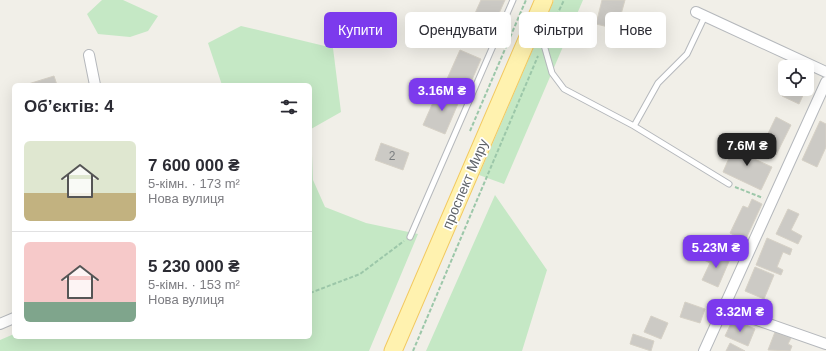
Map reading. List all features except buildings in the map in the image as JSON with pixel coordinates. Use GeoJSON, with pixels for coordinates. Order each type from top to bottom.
{"type":"FeatureCollection","features":[{"type":"Feature","properties":{"kind":"main road","name":"проспект Миру"},"geometry":{"type":"LineString","coordinates":[[538,12],[544,0]]}},
{"type":"Feature","properties":{"kind":"main road","name":"проспект Миру"},"geometry":{"type":"LineString","coordinates":[[394,351],[523,48]]}},
{"type":"Feature","properties":{"kind":"street"},"geometry":{"type":"LineString","coordinates":[[700,14],[826,72]]}},
{"type":"Feature","properties":{"kind":"street"},"geometry":{"type":"LineString","coordinates":[[89,55],[95,83]]}},
{"type":"Feature","properties":{"kind":"street"},"geometry":{"type":"LineString","coordinates":[[704,351],[826,82]]}},
{"type":"Feature","properties":{"kind":"street"},"geometry":{"type":"LineString","coordinates":[[723,308],[826,344]]}},
{"type":"Feature","properties":{"kind":"street"},"geometry":{"type":"LineString","coordinates":[[0,324],[12,319]]}},
{"type":"Feature","properties":{"kind":"lane"},"geometry":{"type":"LineString","coordinates":[[410,237],[513,0]]}},
{"type":"Feature","properties":{"kind":"lane"},"geometry":{"type":"LineString","coordinates":[[634,126],[658,83],[687,54],[700,14]]}},
{"type":"Feature","properties":{"kind":"lane"},"geometry":{"type":"LineString","coordinates":[[545,48],[552,73],[564,89],[634,126],[729,184]]}},
{"type":"Feature","properties":{"kind":"path"},"geometry":{"type":"LineString","coordinates":[[558,12],[564,0]]}},
{"type":"Feature","properties":{"kind":"path"},"geometry":{"type":"LineString","coordinates":[[413,351],[542,48]]}},
{"type":"Feature","properties":{"kind":"path"},"geometry":{"type":"LineString","coordinates":[[729,184],[771,202]]}},
{"type":"Feature","properties":{"kind":"path"},"geometry":{"type":"LineString","coordinates":[[312,292],[360,274],[410,237]]}},
{"type":"Feature","properties":{"kind":"green space"},"geometry":{"type":"Polygon","coordinates":[[[102,0],[123,0],[158,16],[148,31],[130,37],[98,34],[87,14],[102,0]]]}},
{"type":"Feature","properties":{"kind":"green space"},"geometry":{"type":"Polygon","coordinates":[[[554,0],[583,0],[578,12],[549,12],[554,0]]]}},
{"type":"Feature","properties":{"kind":"green space"},"geometry":{"type":"Polygon","coordinates":[[[241,26],[324,46],[324,48],[333,48],[341,112],[312,128],[312,83],[221,83],[208,43],[241,26]]]}},
{"type":"Feature","properties":{"kind":"green space"},"geometry":{"type":"Polygon","coordinates":[[[533,48],[562,48],[504,184],[479,175],[533,48]]]}},
{"type":"Feature","properties":{"kind":"green space"},"geometry":{"type":"Polygon","coordinates":[[[312,154],[313,180],[325,207],[366,223],[418,234],[369,351],[0,351],[0,340],[12,335],[12,339],[312,339],[312,154]]]}},
{"type":"Feature","properties":{"kind":"green space"},"geometry":{"type":"Polygon","coordinates":[[[495,195],[547,270],[522,351],[426,351],[495,195]]]}}]}
